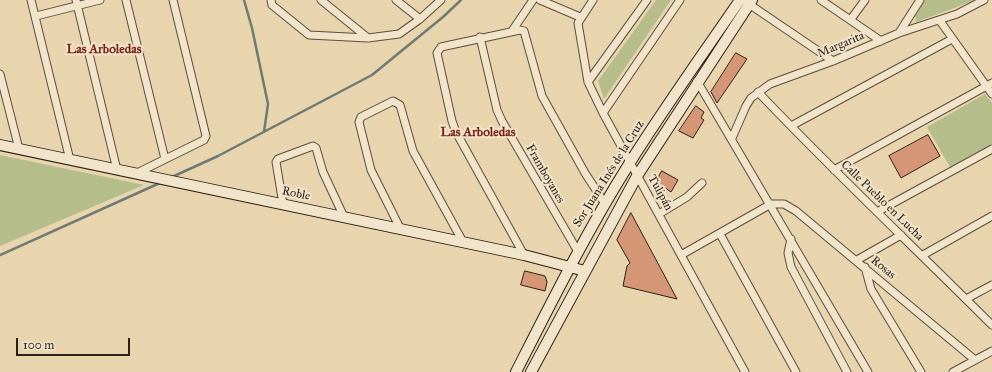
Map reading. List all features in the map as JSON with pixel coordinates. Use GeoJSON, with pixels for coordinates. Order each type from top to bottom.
{"type":"FeatureCollection","features":[{"type":"Feature","properties":{"kind":"main road","name":"Sor Juana Inés de la Cruz"},"geometry":{"type":"LineString","coordinates":[[516,372],[577,250],[630,162],[740,0]]}},
{"type":"Feature","properties":{"kind":"main road","name":"Sor Juana Inés de la Cruz"},"geometry":{"type":"LineString","coordinates":[[531,372],[637,176],[749,2]]}},
{"type":"Feature","properties":{"kind":"main road"},"geometry":{"type":"LineString","coordinates":[[664,111],[674,118]]}},
{"type":"Feature","properties":{"kind":"main road","name":"Roble"},"geometry":{"type":"LineString","coordinates":[[0,145],[524,255],[585,270]]}},
{"type":"Feature","properties":{"kind":"street"},"geometry":{"type":"LineString","coordinates":[[31,0],[70,160]]}},
{"type":"Feature","properties":{"kind":"street"},"geometry":{"type":"LineString","coordinates":[[36,16],[77,3],[100,0]]}},
{"type":"Feature","properties":{"kind":"street"},"geometry":{"type":"LineString","coordinates":[[126,0],[165,159]]}},
{"type":"Feature","properties":{"kind":"street"},"geometry":{"type":"LineString","coordinates":[[135,174],[204,140],[206,136],[173,0]]}},
{"type":"Feature","properties":{"kind":"street"},"geometry":{"type":"LineString","coordinates":[[271,0],[272,5],[310,36],[368,38],[399,34],[420,19],[441,0]]}},
{"type":"Feature","properties":{"kind":"street"},"geometry":{"type":"LineString","coordinates":[[321,0],[368,38]]}},
{"type":"Feature","properties":{"kind":"street"},"geometry":{"type":"LineString","coordinates":[[396,0],[420,19]]}},
{"type":"Feature","properties":{"kind":"street"},"geometry":{"type":"LineString","coordinates":[[512,31],[533,0]]}},
{"type":"Feature","properties":{"kind":"street"},"geometry":{"type":"LineString","coordinates":[[540,0],[580,17],[593,0]]}},
{"type":"Feature","properties":{"kind":"street"},"geometry":{"type":"LineString","coordinates":[[588,82],[647,0]]}},
{"type":"Feature","properties":{"kind":"street"},"geometry":{"type":"LineString","coordinates":[[603,113],[680,0]]}},
{"type":"Feature","properties":{"kind":"street"},"geometry":{"type":"LineString","coordinates":[[821,0],[881,40]]}},
{"type":"Feature","properties":{"kind":"street"},"geometry":{"type":"LineString","coordinates":[[851,19],[865,0]]}},
{"type":"Feature","properties":{"kind":"street"},"geometry":{"type":"LineString","coordinates":[[899,34],[920,0]]}},
{"type":"Feature","properties":{"kind":"street","name":"Margarita"},"geometry":{"type":"LineString","coordinates":[[732,138],[746,106],[758,92],[770,84],[833,62],[881,40],[940,21],[975,6],[984,0]]}},
{"type":"Feature","properties":{"kind":"street"},"geometry":{"type":"LineString","coordinates":[[749,2],[833,62]]}},
{"type":"Feature","properties":{"kind":"street"},"geometry":{"type":"LineString","coordinates":[[77,3],[117,170]]}},
{"type":"Feature","properties":{"kind":"street","name":"Tulipán"},"geometry":{"type":"LineString","coordinates":[[580,17],[578,26],[588,82],[637,176],[745,372]]}},
{"type":"Feature","properties":{"kind":"street"},"geometry":{"type":"LineString","coordinates":[[940,21],[952,39],[989,85],[992,94]]}},
{"type":"Feature","properties":{"kind":"street"},"geometry":{"type":"LineString","coordinates":[[524,255],[456,132],[452,121],[437,53],[439,49],[480,37],[523,30],[526,33],[542,96],[585,173],[605,204]]}},
{"type":"Feature","properties":{"kind":"street","name":"Framboyanes"},"geometry":{"type":"LineString","coordinates":[[480,37],[497,110],[502,121],[577,250]]}},
{"type":"Feature","properties":{"kind":"street"},"geometry":{"type":"LineString","coordinates":[[791,126],[952,39]]}},
{"type":"Feature","properties":{"kind":"street"},"geometry":{"type":"LineString","coordinates":[[0,74],[19,149]]}},
{"type":"Feature","properties":{"kind":"street"},"geometry":{"type":"LineString","coordinates":[[697,81],[771,204],[868,372]]}},
{"type":"Feature","properties":{"kind":"street"},"geometry":{"type":"LineString","coordinates":[[834,170],[989,85]]}},
{"type":"Feature","properties":{"kind":"street","name":"Calle Pueblo en Lucha"},"geometry":{"type":"LineString","coordinates":[[758,92],[876,212],[923,255],[992,325]]}},
{"type":"Feature","properties":{"kind":"street"},"geometry":{"type":"LineString","coordinates":[[401,230],[371,170],[359,122],[361,117],[395,101],[400,105],[413,150],[463,242]]}},
{"type":"Feature","properties":{"kind":"street"},"geometry":{"type":"LineString","coordinates":[[283,204],[276,162],[278,159],[313,146],[316,148],[327,182],[344,217]]}},
{"type":"Feature","properties":{"kind":"street"},"geometry":{"type":"LineString","coordinates":[[876,212],[992,149]]}},
{"type":"Feature","properties":{"kind":"street"},"geometry":{"type":"LineString","coordinates":[[659,214],[687,198],[702,183]]}},
{"type":"Feature","properties":{"kind":"street"},"geometry":{"type":"LineString","coordinates":[[681,255],[771,204]]}},
{"type":"Feature","properties":{"kind":"street","name":"Rosas"},"geometry":{"type":"LineString","coordinates":[[771,204],[789,206],[857,260],[975,360]]}},
{"type":"Feature","properties":{"kind":"street"},"geometry":{"type":"LineString","coordinates":[[923,255],[992,216]]}},
{"type":"Feature","properties":{"kind":"street"},"geometry":{"type":"LineString","coordinates":[[720,234],[796,372]]}},
{"type":"Feature","properties":{"kind":"street"},"geometry":{"type":"LineString","coordinates":[[857,260],[901,235]]}},
{"type":"Feature","properties":{"kind":"street"},"geometry":{"type":"LineString","coordinates":[[791,239],[788,253],[791,266],[847,372]]}},
{"type":"Feature","properties":{"kind":"street"},"geometry":{"type":"LineString","coordinates":[[864,267],[871,289],[921,372]]}},
{"type":"Feature","properties":{"kind":"street"},"geometry":{"type":"LineString","coordinates":[[966,299],[992,285]]}},
{"type":"Feature","properties":{"kind":"street"},"geometry":{"type":"LineString","coordinates":[[954,372],[992,351]]}},
{"type":"Feature","properties":{"kind":"green space"},"geometry":{"type":"Polygon","coordinates":[[[656,0],[671,0],[604,99],[598,81],[656,0]]]}},
{"type":"Feature","properties":{"kind":"green space"},"geometry":{"type":"Polygon","coordinates":[[[924,0],[976,0],[916,22],[915,13],[924,0]]]}},
{"type":"Feature","properties":{"kind":"green space"},"geometry":{"type":"Polygon","coordinates":[[[985,94],[992,103],[992,144],[950,167],[927,127],[985,94]]]}},
{"type":"Feature","properties":{"kind":"green space"},"geometry":{"type":"Polygon","coordinates":[[[0,155],[144,185],[0,246],[0,155]]]}},
{"type":"Feature","properties":{"kind":"building"},"geometry":{"type":"Polygon","coordinates":[[[736,53],[747,59],[717,103],[711,92],[736,53]]]}},
{"type":"Feature","properties":{"kind":"building"},"geometry":{"type":"Polygon","coordinates":[[[696,106],[704,112],[701,118],[704,120],[693,138],[679,131],[696,106]]]}},
{"type":"Feature","properties":{"kind":"building"},"geometry":{"type":"Polygon","coordinates":[[[928,135],[940,156],[901,178],[889,156],[928,135]]]}},
{"type":"Feature","properties":{"kind":"building"},"geometry":{"type":"Polygon","coordinates":[[[662,171],[678,180],[671,192],[658,183],[658,178],[662,171]]]}},
{"type":"Feature","properties":{"kind":"building"},"geometry":{"type":"Polygon","coordinates":[[[631,213],[677,299],[623,286],[627,266],[630,263],[617,240],[631,213]]]}},
{"type":"Feature","properties":{"kind":"building"},"geometry":{"type":"Polygon","coordinates":[[[525,271],[545,276],[547,282],[545,291],[521,285],[525,271]]]}},
{"type":"Feature","properties":{"kind":"waterway"},"geometry":{"type":"LineString","coordinates":[[244,0],[252,28],[268,104],[264,132]]}},
{"type":"Feature","properties":{"kind":"waterway"},"geometry":{"type":"LineString","coordinates":[[172,177],[218,156],[372,75],[443,17],[461,0]]}},
{"type":"Feature","properties":{"kind":"waterway"},"geometry":{"type":"LineString","coordinates":[[0,255],[162,182]]}},
{"type":"Feature","properties":{"kind":"district","name":"Las Arboledas"},"geometry":{"type":"Point","coordinates":[104,50]}},
{"type":"Feature","properties":{"kind":"district","name":"Las Arboledas"},"geometry":{"type":"Point","coordinates":[478,133]}}]}
